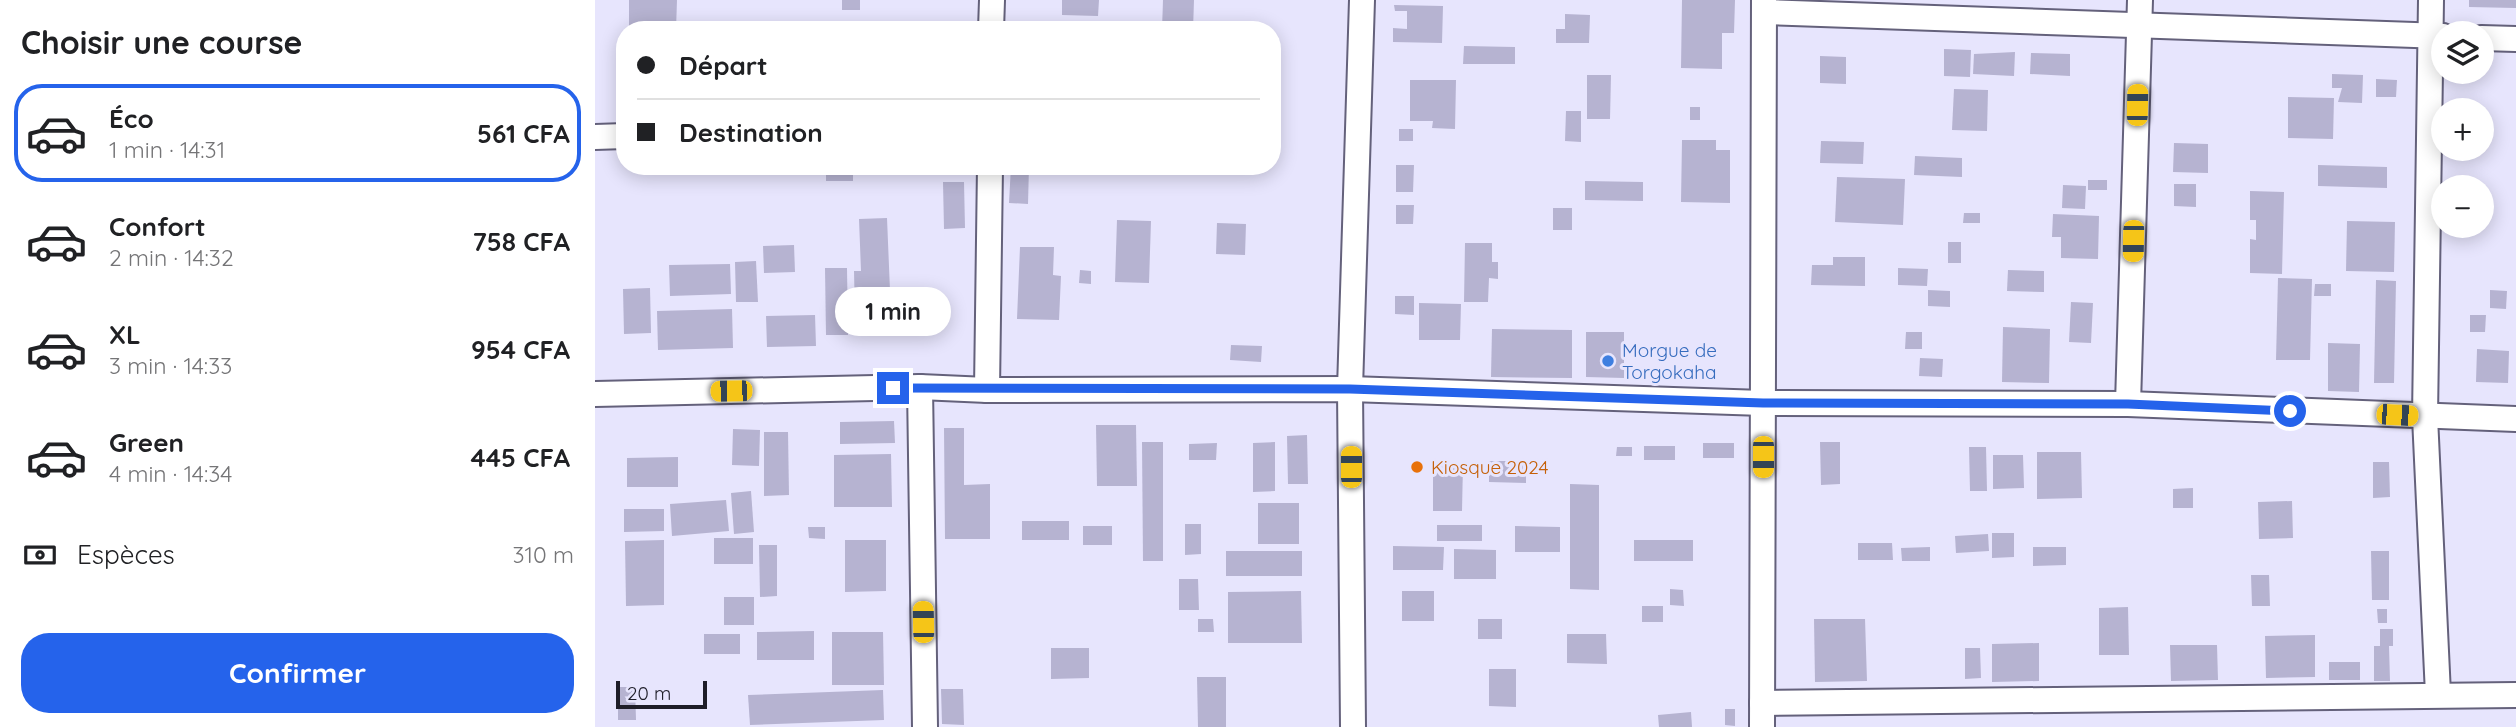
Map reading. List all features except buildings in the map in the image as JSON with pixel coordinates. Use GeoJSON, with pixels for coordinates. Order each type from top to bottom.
{"type":"FeatureCollection","features":[{"type":"Feature","properties":{"kind":"street"},"geometry":{"type":"LineString","coordinates":[[991,21],[992,0]]}},
{"type":"Feature","properties":{"kind":"street"},"geometry":{"type":"LineString","coordinates":[[1353,727],[1350,389],[1362,0]]}},
{"type":"Feature","properties":{"kind":"street"},"geometry":{"type":"LineString","coordinates":[[2431,0],[2434,21]]}},
{"type":"Feature","properties":{"kind":"street"},"geometry":{"type":"LineString","coordinates":[[2431,36],[2139,12],[1764,6],[1762,715],[2438,694],[2516,695]]}},
{"type":"Feature","properties":{"kind":"street"},"geometry":{"type":"LineString","coordinates":[[2128,404],[2139,12]]}},
{"type":"Feature","properties":{"kind":"street"},"geometry":{"type":"LineString","coordinates":[[2494,38],[2516,39]]}},
{"type":"Feature","properties":{"kind":"street"},"geometry":{"type":"LineString","coordinates":[[2435,84],[2424,417],[2438,694]]}},
{"type":"Feature","properties":{"kind":"street"},"geometry":{"type":"LineString","coordinates":[[595,136],[616,136]]}},
{"type":"Feature","properties":{"kind":"street"},"geometry":{"type":"LineString","coordinates":[[987,390],[990,175]]}},
{"type":"Feature","properties":{"kind":"street"},"geometry":{"type":"LineString","coordinates":[[595,394],[920,387],[987,390],[1350,389],[1763,403],[2128,404],[2424,417],[2516,418]]}},
{"type":"Feature","properties":{"kind":"street"},"geometry":{"type":"LineString","coordinates":[[920,387],[925,727]]}},
{"type":"Feature","properties":{"kind":"place","name":"Morgue de Torgokaha"},"geometry":{"type":"Point","coordinates":[1608,361]}},
{"type":"Feature","properties":{"kind":"place","name":"Kiosque 2024"},"geometry":{"type":"Point","coordinates":[1417,467]}},
{"type":"Feature","properties":{"kind":"route"},"geometry":{"type":"LineString","coordinates":[[893,388],[1350,389],[1763,403],[2128,404],[2290,411]]}}]}
